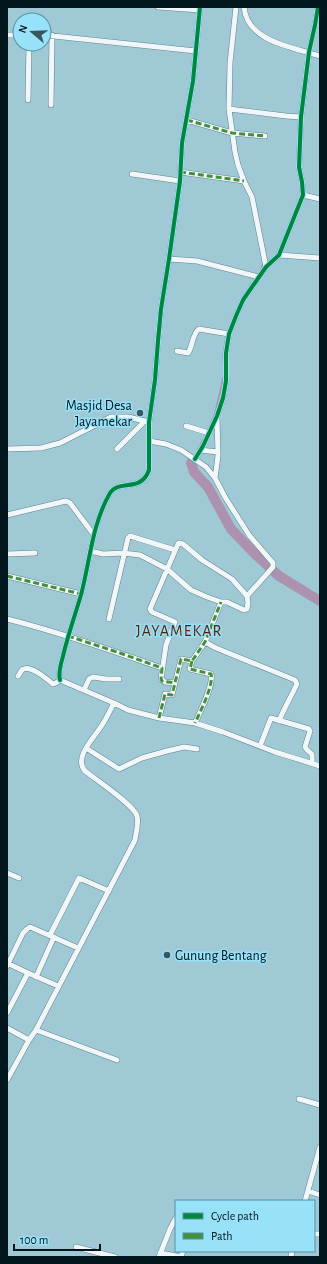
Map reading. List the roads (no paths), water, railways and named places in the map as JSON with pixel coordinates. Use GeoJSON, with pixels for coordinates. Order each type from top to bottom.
{"type":"FeatureCollection","features":[{"type":"Feature","properties":{"kind":"street"},"geometry":{"type":"LineString","coordinates":[[18,676],[24,668],[31,669],[53,684],[56,684],[60,680],[60,669],[81,594],[90,551],[99,519],[114,488],[137,483],[143,480],[147,476],[149,470],[149,441],[146,422],[155,380],[161,309],[180,181],[182,143],[193,81],[200,9],[158,7]]}},
{"type":"Feature","properties":{"kind":"street"},"geometry":{"type":"LineString","coordinates":[[236,7],[230,63],[229,110],[237,159],[244,181],[252,197],[266,267]]}},
{"type":"Feature","properties":{"kind":"street"},"geometry":{"type":"LineString","coordinates":[[244,7],[245,15],[252,27],[264,37],[320,56]]}},
{"type":"Feature","properties":{"kind":"street"},"geometry":{"type":"LineString","coordinates":[[195,459],[203,446],[217,416],[223,398],[226,381],[226,353],[229,334],[243,300],[266,267],[279,255],[303,195],[299,167],[301,117],[309,52],[318,7]]}},
{"type":"Feature","properties":{"kind":"street"},"geometry":{"type":"LineString","coordinates":[[52,35],[196,51]]}},
{"type":"Feature","properties":{"kind":"street"},"geometry":{"type":"LineString","coordinates":[[28,100],[29,52]]}},
{"type":"Feature","properties":{"kind":"street"},"geometry":{"type":"LineString","coordinates":[[51,105],[52,52]]}},
{"type":"Feature","properties":{"kind":"street"},"geometry":{"type":"LineString","coordinates":[[229,110],[301,117]]}},
{"type":"Feature","properties":{"kind":"street"},"geometry":{"type":"LineString","coordinates":[[187,120],[232,133],[265,136]]}},
{"type":"Feature","properties":{"kind":"street"},"geometry":{"type":"LineString","coordinates":[[180,172],[244,181]]}},
{"type":"Feature","properties":{"kind":"street"},"geometry":{"type":"LineString","coordinates":[[132,174],[180,181]]}},
{"type":"Feature","properties":{"kind":"street"},"geometry":{"type":"LineString","coordinates":[[303,195],[320,200]]}},
{"type":"Feature","properties":{"kind":"street"},"geometry":{"type":"LineString","coordinates":[[279,255],[320,258]]}},
{"type":"Feature","properties":{"kind":"street"},"geometry":{"type":"LineString","coordinates":[[169,259],[197,261],[259,276]]}},
{"type":"Feature","properties":{"kind":"street"},"geometry":{"type":"LineString","coordinates":[[178,351],[188,353],[197,330],[200,329],[229,334]]}},
{"type":"Feature","properties":{"kind":"street"},"geometry":{"type":"LineString","coordinates":[[215,478],[218,452],[217,416]]}},
{"type":"Feature","properties":{"kind":"street"},"geometry":{"type":"LineString","coordinates":[[7,448],[41,448],[60,443],[111,417],[128,417],[146,422]]}},
{"type":"Feature","properties":{"kind":"street"},"geometry":{"type":"LineString","coordinates":[[117,449],[146,422]]}},
{"type":"Feature","properties":{"kind":"street"},"geometry":{"type":"LineString","coordinates":[[186,426],[209,433]]}},
{"type":"Feature","properties":{"kind":"street"},"geometry":{"type":"LineString","coordinates":[[90,551],[103,554],[123,553],[140,555],[167,569],[191,590],[207,598],[227,602],[246,609],[248,596],[273,567],[274,563],[249,535],[215,478],[206,467],[181,450],[166,444],[149,441]]}},
{"type":"Feature","properties":{"kind":"street"},"geometry":{"type":"LineString","coordinates":[[200,450],[218,452]]}},
{"type":"Feature","properties":{"kind":"street"},"geometry":{"type":"LineString","coordinates":[[7,515],[66,501],[70,503],[94,535]]}},
{"type":"Feature","properties":{"kind":"street"},"geometry":{"type":"LineString","coordinates":[[109,619],[123,553],[128,538],[130,536],[175,550]]}},
{"type":"Feature","properties":{"kind":"street"},"geometry":{"type":"LineString","coordinates":[[175,683],[162,681],[161,679],[166,645],[175,622],[152,612],[150,609],[178,544],[183,544],[202,560],[232,579],[248,596]]}},
{"type":"Feature","properties":{"kind":"street"},"geometry":{"type":"LineString","coordinates":[[7,554],[35,553]]}},
{"type":"Feature","properties":{"kind":"street"},"geometry":{"type":"LineString","coordinates":[[7,576],[81,594]]}},
{"type":"Feature","properties":{"kind":"street"},"geometry":{"type":"LineString","coordinates":[[195,723],[208,693],[212,678],[211,674],[190,669],[192,660],[205,642],[221,602]]}},
{"type":"Feature","properties":{"kind":"street"},"geometry":{"type":"LineString","coordinates":[[7,619],[68,636],[162,668]]}},
{"type":"Feature","properties":{"kind":"street"},"geometry":{"type":"LineString","coordinates":[[205,642],[216,648],[296,680],[297,684],[279,721]]}},
{"type":"Feature","properties":{"kind":"street"},"geometry":{"type":"LineString","coordinates":[[159,718],[165,694],[172,695],[181,659],[192,660]]}},
{"type":"Feature","properties":{"kind":"street"},"geometry":{"type":"LineString","coordinates":[[84,690],[89,680],[93,677],[119,679]]}},
{"type":"Feature","properties":{"kind":"street"},"geometry":{"type":"LineString","coordinates":[[60,680],[128,710],[159,718],[195,723],[275,752],[319,764]]}},
{"type":"Feature","properties":{"kind":"street"},"geometry":{"type":"LineString","coordinates":[[7,1080],[36,1030],[135,840],[136,815],[134,812],[124,801],[82,768],[81,760],[86,748],[103,724],[114,703]]}},
{"type":"Feature","properties":{"kind":"street"},"geometry":{"type":"LineString","coordinates":[[260,746],[270,718],[310,729],[304,747],[306,750],[311,752],[312,763]]}},
{"type":"Feature","properties":{"kind":"street"},"geometry":{"type":"LineString","coordinates":[[86,748],[119,768],[142,758],[166,751],[184,747],[197,749]]}},
{"type":"Feature","properties":{"kind":"street"},"geometry":{"type":"LineString","coordinates":[[7,873],[19,878]]}},
{"type":"Feature","properties":{"kind":"street"},"geometry":{"type":"LineString","coordinates":[[36,977],[52,936],[79,878],[109,891]]}},
{"type":"Feature","properties":{"kind":"street"},"geometry":{"type":"LineString","coordinates":[[58,986],[8,965],[20,939],[30,927],[78,948]]}},
{"type":"Feature","properties":{"kind":"street"},"geometry":{"type":"LineString","coordinates":[[7,1013],[28,973]]}},
{"type":"Feature","properties":{"kind":"street"},"geometry":{"type":"LineString","coordinates":[[7,1028],[29,1040]]}},
{"type":"Feature","properties":{"kind":"street"},"geometry":{"type":"LineString","coordinates":[[36,1030],[117,1060]]}},
{"type":"Feature","properties":{"kind":"street"},"geometry":{"type":"LineString","coordinates":[[299,1099],[320,1105]]}},
{"type":"Feature","properties":{"kind":"street"},"geometry":{"type":"LineString","coordinates":[[305,1200],[318,1166],[320,1147]]}},
{"type":"Feature","properties":{"kind":"street"},"geometry":{"type":"LineString","coordinates":[[308,1191],[320,1194]]}},
{"type":"Feature","properties":{"kind":"street"},"geometry":{"type":"LineString","coordinates":[[175,1220],[159,1255],[181,1257]]}},
{"type":"Feature","properties":{"kind":"street"},"geometry":{"type":"LineString","coordinates":[[76,1247],[98,1255],[114,1257]]}},
{"type":"Feature","properties":{"kind":"waterway"},"geometry":{"type":"LineString","coordinates":[[261,270],[263,263]]}},
{"type":"Feature","properties":{"kind":"waterway"},"geometry":{"type":"LineString","coordinates":[[246,292],[251,284]]}},
{"type":"Feature","properties":{"kind":"waterway"},"geometry":{"type":"LineString","coordinates":[[224,369],[223,356],[226,335]]}},
{"type":"Feature","properties":{"kind":"waterway"},"geometry":{"type":"LineString","coordinates":[[209,428],[215,413],[224,374]]}},
{"type":"Feature","properties":{"kind":"waterway"},"geometry":{"type":"LineString","coordinates":[[199,448],[203,439]]}},
{"type":"Feature","properties":{"kind":"waterway"},"geometry":{"type":"LineString","coordinates":[[193,460],[191,463],[194,472],[208,487],[231,529],[279,576],[320,601]]}},
{"type":"Feature","properties":{"kind":"place","name":"Masjid Desa Jayamekar"},"geometry":{"type":"Point","coordinates":[140,413]}},
{"type":"Feature","properties":{"kind":"place","name":"Gunung Bentang"},"geometry":{"type":"Point","coordinates":[167,955]}},
{"type":"Feature","properties":{"kind":"district","name":"JAYAMEKAR"},"geometry":{"type":"Point","coordinates":[179,630]}}]}
